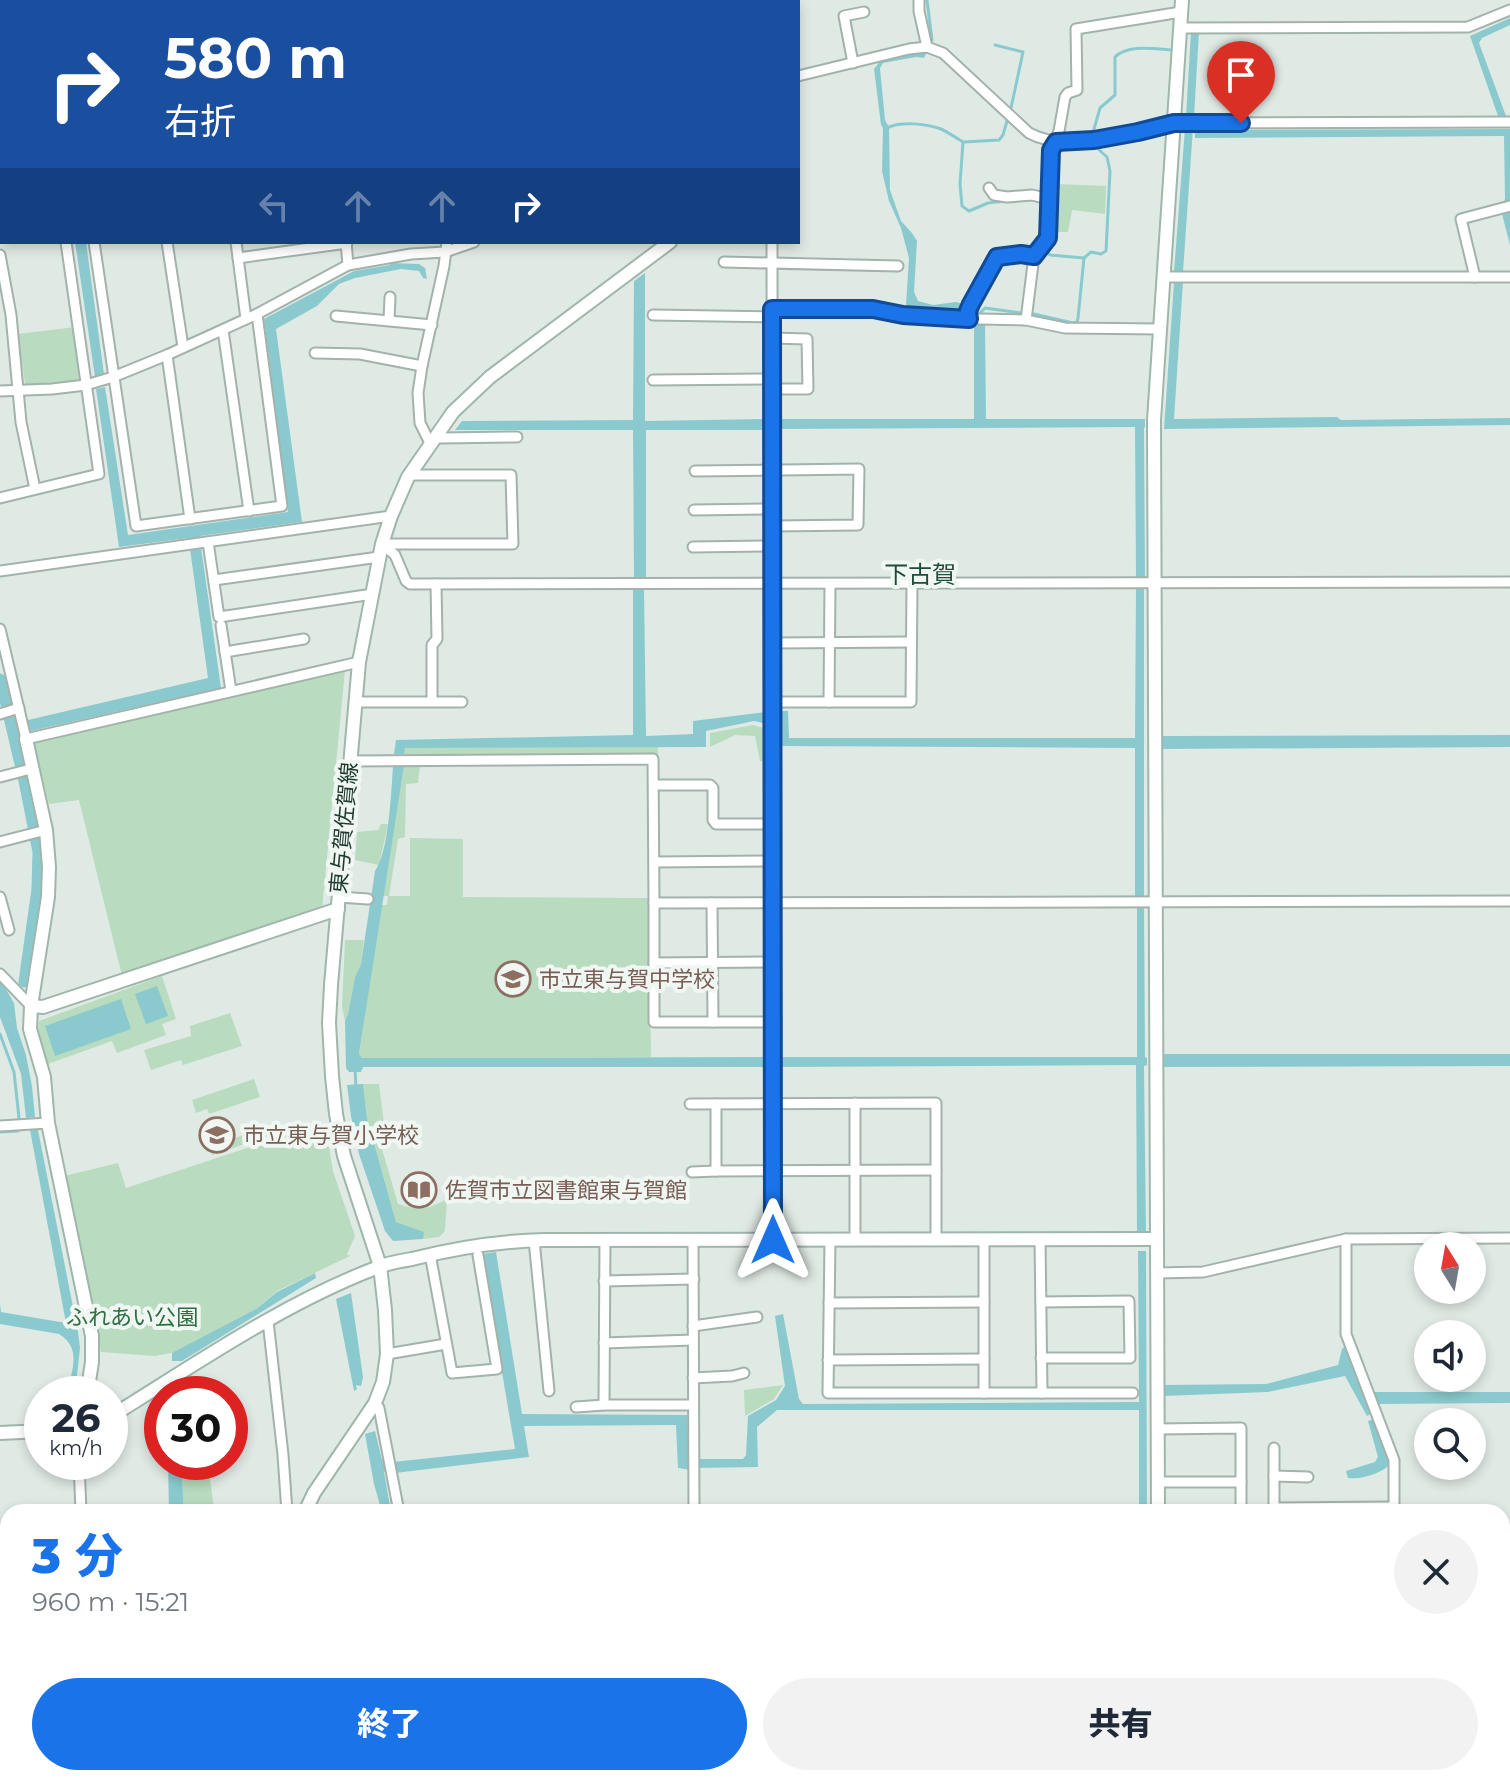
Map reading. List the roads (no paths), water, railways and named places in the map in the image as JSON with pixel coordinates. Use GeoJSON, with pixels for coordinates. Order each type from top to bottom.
{"type":"FeatureCollection","features":[{"type":"Feature","properties":{"kind":"street"},"geometry":{"type":"LineString","coordinates":[[919,0],[927,47]]}},
{"type":"Feature","properties":{"kind":"street"},"geometry":{"type":"LineString","coordinates":[[1026,320],[1034,256],[1048,238],[1051,150],[1056,142],[1065,97],[1077,90],[1076,29],[1181,6],[1154,420],[1158,1504]]}},
{"type":"Feature","properties":{"kind":"street"},"geometry":{"type":"LineString","coordinates":[[1180,28],[1468,27],[1510,10]]}},
{"type":"Feature","properties":{"kind":"street"},"geometry":{"type":"LineString","coordinates":[[853,63],[844,16],[864,12]]}},
{"type":"Feature","properties":{"kind":"street"},"geometry":{"type":"LineString","coordinates":[[800,76],[927,47],[943,53],[1029,133],[1056,142],[1108,137],[1174,123],[1510,122]]}},
{"type":"Feature","properties":{"kind":"street"},"geometry":{"type":"LineString","coordinates":[[989,188],[994,195],[1032,195],[1049,199]]}},
{"type":"Feature","properties":{"kind":"street"},"geometry":{"type":"LineString","coordinates":[[1475,277],[1461,219],[1505,207]]}},
{"type":"Feature","properties":{"kind":"street"},"geometry":{"type":"LineString","coordinates":[[0,498],[99,474],[66,244]]}},
{"type":"Feature","properties":{"kind":"street"},"geometry":{"type":"LineString","coordinates":[[94,244],[136,526],[282,506],[257,314]]}},
{"type":"Feature","properties":{"kind":"street"},"geometry":{"type":"LineString","coordinates":[[167,244],[183,347]]}},
{"type":"Feature","properties":{"kind":"street"},"geometry":{"type":"LineString","coordinates":[[236,244],[246,319]]}},
{"type":"Feature","properties":{"kind":"street"},"geometry":{"type":"LineString","coordinates":[[238,258],[339,244]]}},
{"type":"Feature","properties":{"kind":"street"},"geometry":{"type":"LineString","coordinates":[[346,244],[348,265]]}},
{"type":"Feature","properties":{"kind":"street","name":"東与賀佐賀線"},"geometry":{"type":"LineString","coordinates":[[309,1504],[375,1403],[383,1382],[387,1354],[380,1266],[344,1156],[333,1089],[329,1023],[359,662],[380,550],[409,475],[453,412],[490,377],[667,244]]}},
{"type":"Feature","properties":{"kind":"street"},"geometry":{"type":"LineString","coordinates":[[772,244],[773,1240]]}},
{"type":"Feature","properties":{"kind":"street"},"geometry":{"type":"LineString","coordinates":[[0,391],[86,385],[113,377],[257,314],[348,265],[446,247],[418,393],[420,423],[432,439],[517,437]]}},
{"type":"Feature","properties":{"kind":"street"},"geometry":{"type":"LineString","coordinates":[[0,255],[11,315],[21,422],[35,489]]}},
{"type":"Feature","properties":{"kind":"street"},"geometry":{"type":"LineString","coordinates":[[969,319],[971,304],[997,257],[1034,256]]}},
{"type":"Feature","properties":{"kind":"street"},"geometry":{"type":"LineString","coordinates":[[724,262],[898,266]]}},
{"type":"Feature","properties":{"kind":"street"},"geometry":{"type":"LineString","coordinates":[[1163,277],[1510,277]]}},
{"type":"Feature","properties":{"kind":"street"},"geometry":{"type":"LineString","coordinates":[[389,320],[390,297]]}},
{"type":"Feature","properties":{"kind":"street"},"geometry":{"type":"LineString","coordinates":[[653,315],[873,309],[903,315],[1026,320],[1065,328],[1160,329]]}},
{"type":"Feature","properties":{"kind":"street"},"geometry":{"type":"LineString","coordinates":[[336,316],[432,325]]}},
{"type":"Feature","properties":{"kind":"street"},"geometry":{"type":"LineString","coordinates":[[223,330],[249,511]]}},
{"type":"Feature","properties":{"kind":"street"},"geometry":{"type":"LineString","coordinates":[[653,380],[772,384],[808,389],[807,339],[772,338]]}},
{"type":"Feature","properties":{"kind":"street"},"geometry":{"type":"LineString","coordinates":[[315,353],[360,354],[422,366]]}},
{"type":"Feature","properties":{"kind":"street"},"geometry":{"type":"LineString","coordinates":[[167,355],[190,519]]}},
{"type":"Feature","properties":{"kind":"street"},"geometry":{"type":"LineString","coordinates":[[695,471],[859,469],[858,525],[773,526]]}},
{"type":"Feature","properties":{"kind":"street"},"geometry":{"type":"LineString","coordinates":[[214,580],[380,550],[513,544],[511,475],[409,475]]}},
{"type":"Feature","properties":{"kind":"street"},"geometry":{"type":"LineString","coordinates":[[694,510],[773,509]]}},
{"type":"Feature","properties":{"kind":"street"},"geometry":{"type":"LineString","coordinates":[[0,571],[391,516]]}},
{"type":"Feature","properties":{"kind":"street"},"geometry":{"type":"LineString","coordinates":[[208,542],[219,617],[372,596]]}},
{"type":"Feature","properties":{"kind":"street"},"geometry":{"type":"LineString","coordinates":[[693,547],[773,546]]}},
{"type":"Feature","properties":{"kind":"street"},"geometry":{"type":"LineString","coordinates":[[380,550],[395,555],[410,584],[1510,582]]}},
{"type":"Feature","properties":{"kind":"street"},"geometry":{"type":"LineString","coordinates":[[432,701],[432,645],[437,639],[436,584]]}},
{"type":"Feature","properties":{"kind":"street"},"geometry":{"type":"LineString","coordinates":[[829,702],[830,584]]}},
{"type":"Feature","properties":{"kind":"street"},"geometry":{"type":"LineString","coordinates":[[773,702],[911,702],[912,584]]}},
{"type":"Feature","properties":{"kind":"street"},"geometry":{"type":"LineString","coordinates":[[221,625],[231,691]]}},
{"type":"Feature","properties":{"kind":"street"},"geometry":{"type":"LineString","coordinates":[[0,629],[7,710],[26,739],[25,771],[49,867],[48,897],[30,1029],[44,1077],[48,1123],[92,1336],[90,1376]]}},
{"type":"Feature","properties":{"kind":"street"},"geometry":{"type":"LineString","coordinates":[[225,652],[304,639]]}},
{"type":"Feature","properties":{"kind":"street"},"geometry":{"type":"LineString","coordinates":[[773,643],[911,642]]}},
{"type":"Feature","properties":{"kind":"street"},"geometry":{"type":"LineString","coordinates":[[26,739],[359,662]]}},
{"type":"Feature","properties":{"kind":"street"},"geometry":{"type":"LineString","coordinates":[[355,702],[462,702]]}},
{"type":"Feature","properties":{"kind":"street"},"geometry":{"type":"LineString","coordinates":[[350,761],[653,759],[654,1022],[773,1022]]}},
{"type":"Feature","properties":{"kind":"street"},"geometry":{"type":"LineString","coordinates":[[0,777],[25,771]]}},
{"type":"Feature","properties":{"kind":"street"},"geometry":{"type":"LineString","coordinates":[[654,785],[710,785],[713,788],[713,820],[716,824],[773,824]]}},
{"type":"Feature","properties":{"kind":"street"},"geometry":{"type":"LineString","coordinates":[[0,842],[39,831]]}},
{"type":"Feature","properties":{"kind":"street"},"geometry":{"type":"LineString","coordinates":[[655,862],[773,861]]}},
{"type":"Feature","properties":{"kind":"street"},"geometry":{"type":"LineString","coordinates":[[0,897],[9,930]]}},
{"type":"Feature","properties":{"kind":"street"},"geometry":{"type":"LineString","coordinates":[[0,974],[31,1006],[43,1007],[338,903],[368,899]]}},
{"type":"Feature","properties":{"kind":"street"},"geometry":{"type":"LineString","coordinates":[[654,903],[1510,901]]}},
{"type":"Feature","properties":{"kind":"street"},"geometry":{"type":"LineString","coordinates":[[712,903],[713,1022]]}},
{"type":"Feature","properties":{"kind":"street"},"geometry":{"type":"LineString","coordinates":[[654,963],[773,962]]}},
{"type":"Feature","properties":{"kind":"street"},"geometry":{"type":"LineString","coordinates":[[855,1103],[855,1240]]}},
{"type":"Feature","properties":{"kind":"street"},"geometry":{"type":"LineString","coordinates":[[690,1104],[936,1103],[936,1240]]}},
{"type":"Feature","properties":{"kind":"street"},"geometry":{"type":"LineString","coordinates":[[716,1104],[716,1171]]}},
{"type":"Feature","properties":{"kind":"street"},"geometry":{"type":"LineString","coordinates":[[0,1126],[48,1123]]}},
{"type":"Feature","properties":{"kind":"street"},"geometry":{"type":"LineString","coordinates":[[692,1172],[936,1170]]}},
{"type":"Feature","properties":{"kind":"street"},"geometry":{"type":"LineString","coordinates":[[1157,1273],[1203,1272],[1346,1239],[1510,1238]]}},
{"type":"Feature","properties":{"kind":"street"},"geometry":{"type":"LineString","coordinates":[[693,1239],[694,1504]]}},
{"type":"Feature","properties":{"kind":"street"},"geometry":{"type":"LineString","coordinates":[[1040,1239],[1042,1393]]}},
{"type":"Feature","properties":{"kind":"street"},"geometry":{"type":"LineString","coordinates":[[128,1406],[320,1292],[380,1266],[430,1254],[534,1240],[1156,1239]]}},
{"type":"Feature","properties":{"kind":"street"},"geometry":{"type":"LineString","coordinates":[[1346,1239],[1346,1334],[1394,1460],[1394,1504]]}},
{"type":"Feature","properties":{"kind":"street"},"geometry":{"type":"LineString","coordinates":[[534,1240],[549,1391]]}},
{"type":"Feature","properties":{"kind":"street"},"geometry":{"type":"LineString","coordinates":[[604,1405],[605,1240]]}},
{"type":"Feature","properties":{"kind":"street"},"geometry":{"type":"LineString","coordinates":[[830,1240],[828,1393],[1133,1393]]}},
{"type":"Feature","properties":{"kind":"street"},"geometry":{"type":"LineString","coordinates":[[984,1240],[984,1393]]}},
{"type":"Feature","properties":{"kind":"street"},"geometry":{"type":"LineString","coordinates":[[430,1254],[452,1373],[497,1369],[478,1255]]}},
{"type":"Feature","properties":{"kind":"street"},"geometry":{"type":"LineString","coordinates":[[604,1281],[694,1279]]}},
{"type":"Feature","properties":{"kind":"street"},"geometry":{"type":"LineString","coordinates":[[1041,1302],[1129,1301],[1130,1315],[1130,1358],[1041,1358]]}},
{"type":"Feature","properties":{"kind":"street"},"geometry":{"type":"LineString","coordinates":[[829,1303],[984,1302]]}},
{"type":"Feature","properties":{"kind":"street"},"geometry":{"type":"LineString","coordinates":[[693,1326],[757,1317]]}},
{"type":"Feature","properties":{"kind":"street"},"geometry":{"type":"LineString","coordinates":[[268,1321],[286,1504]]}},
{"type":"Feature","properties":{"kind":"street"},"geometry":{"type":"LineString","coordinates":[[604,1343],[693,1340]]}},
{"type":"Feature","properties":{"kind":"street"},"geometry":{"type":"LineString","coordinates":[[387,1354],[446,1344]]}},
{"type":"Feature","properties":{"kind":"street"},"geometry":{"type":"LineString","coordinates":[[828,1360],[984,1359]]}},
{"type":"Feature","properties":{"kind":"street"},"geometry":{"type":"LineString","coordinates":[[693,1378],[744,1373]]}},
{"type":"Feature","properties":{"kind":"street"},"geometry":{"type":"LineString","coordinates":[[375,1403],[379,1408],[397,1504]]}},
{"type":"Feature","properties":{"kind":"street"},"geometry":{"type":"LineString","coordinates":[[576,1407],[693,1405]]}},
{"type":"Feature","properties":{"kind":"street"},"geometry":{"type":"LineString","coordinates":[[1158,1429],[1241,1428],[1241,1504]]}},
{"type":"Feature","properties":{"kind":"street"},"geometry":{"type":"LineString","coordinates":[[0,1433],[24,1432]]}},
{"type":"Feature","properties":{"kind":"street"},"geometry":{"type":"LineString","coordinates":[[1274,1448],[1274,1504]]}},
{"type":"Feature","properties":{"kind":"street"},"geometry":{"type":"LineString","coordinates":[[1274,1476],[1308,1477]]}},
{"type":"Feature","properties":{"kind":"street"},"geometry":{"type":"LineString","coordinates":[[80,1480],[81,1504]]}},
{"type":"Feature","properties":{"kind":"street"},"geometry":{"type":"LineString","coordinates":[[1158,1482],[1241,1482]]}},
{"type":"Feature","properties":{"kind":"water"},"geometry":{"type":"Polygon","coordinates":[[[1510,18],[1510,25],[1482,38],[1479,43],[1506,116],[1498,116],[1470,36],[1510,18]]]}},
{"type":"Feature","properties":{"kind":"water"},"geometry":{"type":"Polygon","coordinates":[[[1191,31],[1199,32],[1194,117],[1186,117],[1191,31]]]}},
{"type":"Feature","properties":{"kind":"water"},"geometry":{"type":"Polygon","coordinates":[[[926,54],[924,58],[883,63],[880,68],[885,120],[889,127],[890,190],[901,221],[917,241],[914,292],[918,301],[933,305],[956,302],[964,304],[965,308],[928,313],[906,305],[909,258],[882,171],[883,128],[874,69],[881,60],[926,54]]]}},
{"type":"Feature","properties":{"kind":"water"},"geometry":{"type":"Polygon","coordinates":[[[1185,128],[1193,128],[1183,272],[1174,272],[1185,128]]]}},
{"type":"Feature","properties":{"kind":"water"},"geometry":{"type":"Polygon","coordinates":[[[1510,129],[1510,245],[1502,214],[1505,198],[1504,136],[1195,138],[1195,130],[1510,129]]]}},
{"type":"Feature","properties":{"kind":"water"},"geometry":{"type":"Polygon","coordinates":[[[75,244],[86,244],[104,374],[95,377],[75,244]]]}},
{"type":"Feature","properties":{"kind":"water"},"geometry":{"type":"Polygon","coordinates":[[[391,263],[419,264],[425,268],[427,279],[419,271],[401,269],[355,278],[339,284],[317,306],[276,329],[302,522],[189,540],[119,547],[96,389],[105,387],[128,535],[288,512],[264,319],[354,271],[391,263]]]}},
{"type":"Feature","properties":{"kind":"water"},"geometry":{"type":"Polygon","coordinates":[[[645,273],[645,421],[766,419],[766,430],[646,430],[646,579],[634,580],[633,430],[455,430],[462,421],[633,420],[634,281],[645,273]]]}},
{"type":"Feature","properties":{"kind":"water"},"geometry":{"type":"Polygon","coordinates":[[[1174,282],[1183,282],[1174,419],[1510,418],[1510,425],[1164,429],[1174,282]]]}},
{"type":"Feature","properties":{"kind":"water"},"geometry":{"type":"Polygon","coordinates":[[[974,323],[985,323],[986,419],[1145,419],[1145,578],[1136,578],[1135,427],[777,429],[777,419],[974,419],[974,323]]]}},
{"type":"Feature","properties":{"kind":"water"},"geometry":{"type":"Polygon","coordinates":[[[201,547],[221,688],[31,731],[28,720],[208,678],[190,549],[201,547]]]}},
{"type":"Feature","properties":{"kind":"water"},"geometry":{"type":"Polygon","coordinates":[[[1136,587],[1144,587],[1144,897],[1135,897],[1135,748],[778,746],[778,711],[788,711],[789,738],[1135,738],[1136,587]]]}},
{"type":"Feature","properties":{"kind":"water"},"geometry":{"type":"Polygon","coordinates":[[[633,588],[644,588],[646,736],[693,734],[693,721],[766,712],[767,724],[754,721],[706,731],[706,747],[405,748],[404,754],[394,754],[396,740],[633,735],[633,588]]]}},
{"type":"Feature","properties":{"kind":"water"},"geometry":{"type":"Polygon","coordinates":[[[1510,735],[1510,747],[1162,749],[1162,736],[1510,735]]]}},
{"type":"Feature","properties":{"kind":"water"},"geometry":{"type":"Polygon","coordinates":[[[404,766],[359,1054],[362,1058],[764,1057],[767,1063],[764,1067],[363,1067],[361,1072],[349,1072],[346,1068],[345,1021],[361,964],[375,871],[386,836],[393,767],[404,766]]]}},
{"type":"Feature","properties":{"kind":"water"},"geometry":{"type":"Polygon","coordinates":[[[1137,905],[1144,905],[1146,1233],[1137,1233],[1136,1065],[779,1067],[779,1057],[1137,1057],[1137,905]]]}},
{"type":"Feature","properties":{"kind":"water"},"geometry":{"type":"Polygon","coordinates":[[[0,979],[14,1003],[32,1086],[35,1117],[26,1118],[21,1074],[0,1017],[0,979]]]}},
{"type":"Feature","properties":{"kind":"water"},"geometry":{"type":"Polygon","coordinates":[[[157,986],[168,1016],[146,1024],[135,994],[157,986]]]}},
{"type":"Feature","properties":{"kind":"water"},"geometry":{"type":"Polygon","coordinates":[[[121,999],[131,1029],[55,1056],[45,1026],[121,999]]]}},
{"type":"Feature","properties":{"kind":"water"},"geometry":{"type":"Polygon","coordinates":[[[1162,1054],[1510,1054],[1510,1066],[1162,1067],[1162,1054]]]}},
{"type":"Feature","properties":{"kind":"water"},"geometry":{"type":"Polygon","coordinates":[[[363,1084],[367,1118],[396,1222],[424,1232],[423,1239],[393,1241],[385,1231],[359,1154],[351,1116],[347,1085],[363,1084]]]}},
{"type":"Feature","properties":{"kind":"water"},"geometry":{"type":"Polygon","coordinates":[[[30,1130],[38,1130],[78,1332],[77,1376],[71,1376],[74,1361],[71,1346],[59,1334],[0,1324],[0,1304],[1,1312],[66,1323],[30,1130]]]}},
{"type":"Feature","properties":{"kind":"water"},"geometry":{"type":"Polygon","coordinates":[[[1138,1251],[1146,1251],[1147,1504],[1139,1504],[1139,1410],[777,1410],[757,1427],[758,1467],[678,1468],[676,1425],[524,1426],[529,1457],[395,1473],[393,1462],[515,1449],[482,1254],[496,1252],[522,1414],[687,1415],[691,1459],[743,1459],[746,1455],[748,1416],[776,1400],[785,1386],[775,1316],[783,1314],[799,1399],[803,1404],[1139,1402],[1138,1251]]]}},
{"type":"Feature","properties":{"kind":"water"},"geometry":{"type":"Polygon","coordinates":[[[315,1273],[316,1278],[182,1361],[172,1361],[172,1353],[256,1309],[277,1292],[315,1273]]]}},
{"type":"Feature","properties":{"kind":"water"},"geometry":{"type":"Polygon","coordinates":[[[351,1293],[363,1377],[361,1386],[356,1385],[354,1391],[336,1299],[351,1293]]]}},
{"type":"Feature","properties":{"kind":"water"},"geometry":{"type":"Polygon","coordinates":[[[1346,1345],[1371,1392],[1510,1392],[1510,1403],[1376,1404],[1367,1416],[1345,1376],[1268,1392],[1163,1396],[1163,1385],[1266,1384],[1338,1365],[1346,1345]]]}},
{"type":"Feature","properties":{"kind":"water"},"geometry":{"type":"Polygon","coordinates":[[[1374,1419],[1391,1463],[1371,1475],[1348,1478],[1346,1471],[1375,1462],[1378,1457],[1368,1421],[1374,1419]]]}},
{"type":"Feature","properties":{"kind":"water"},"geometry":{"type":"Polygon","coordinates":[[[375,1431],[382,1460],[387,1464],[388,1469],[384,1472],[390,1504],[380,1504],[365,1434],[375,1431]]]}},
{"type":"Feature","properties":{"kind":"water"},"geometry":{"type":"Polygon","coordinates":[[[168,1480],[182,1480],[184,1504],[169,1504],[168,1480]]]}},
{"type":"Feature","properties":{"kind":"waterway"},"geometry":{"type":"LineString","coordinates":[[927,0],[932,40]]}},
{"type":"Feature","properties":{"kind":"waterway"},"geometry":{"type":"LineString","coordinates":[[995,45],[1023,52],[1011,108]]}},
{"type":"Feature","properties":{"kind":"waterway"},"geometry":{"type":"LineString","coordinates":[[1092,136],[1100,108],[1115,95],[1115,57],[1134,49],[1172,50]]}},
{"type":"Feature","properties":{"kind":"waterway"},"geometry":{"type":"LineString","coordinates":[[964,142],[999,140],[1007,121]]}},
{"type":"Feature","properties":{"kind":"waterway"},"geometry":{"type":"LineString","coordinates":[[889,127],[908,124],[929,126],[944,130],[963,142],[960,184],[962,206],[969,211],[988,203],[1005,201]]}},
{"type":"Feature","properties":{"kind":"waterway"},"geometry":{"type":"LineString","coordinates":[[1084,258],[1091,252],[1101,254],[1106,251],[1110,171],[1107,157],[1095,146]]}},
{"type":"Feature","properties":{"kind":"waterway"},"geometry":{"type":"LineString","coordinates":[[1036,200],[1044,206],[1042,239]]}},
{"type":"Feature","properties":{"kind":"waterway"},"geometry":{"type":"LineString","coordinates":[[1034,314],[1073,323],[1078,318],[1084,258],[1050,255],[1046,251]]}},
{"type":"Feature","properties":{"kind":"waterway"},"geometry":{"type":"LineString","coordinates":[[979,314],[985,308],[1021,313]]}},
{"type":"Feature","properties":{"kind":"waterway"},"geometry":{"type":"LineString","coordinates":[[0,679],[38,852],[37,889],[24,982]]}},
{"type":"Feature","properties":{"kind":"waterway"},"geometry":{"type":"LineString","coordinates":[[0,1034],[14,1072],[19,1118]]}},
{"type":"Feature","properties":{"kind":"waterway"},"geometry":{"type":"LineString","coordinates":[[355,1068],[356,1088]]}},
{"type":"Feature","properties":{"kind":"waterway"},"geometry":{"type":"LineString","coordinates":[[0,1132],[18,1131]]}},
{"type":"Feature","properties":{"kind":"place","name":"市立東与賀中学校"},"geometry":{"type":"Point","coordinates":[513,979]}},
{"type":"Feature","properties":{"kind":"place","name":"市立東与賀小学校"},"geometry":{"type":"Point","coordinates":[217,1135]}},
{"type":"Feature","properties":{"kind":"place","name":"佐賀市立図書館東与賀館"},"geometry":{"type":"Point","coordinates":[419,1190]}},
{"type":"Feature","properties":{"kind":"district","name":"下古賀"},"geometry":{"type":"Point","coordinates":[920,574]}},
{"type":"Feature","properties":{"kind":"park label","name":"ふれあい公園"},"geometry":{"type":"Point","coordinates":[132,1317]}}]}
